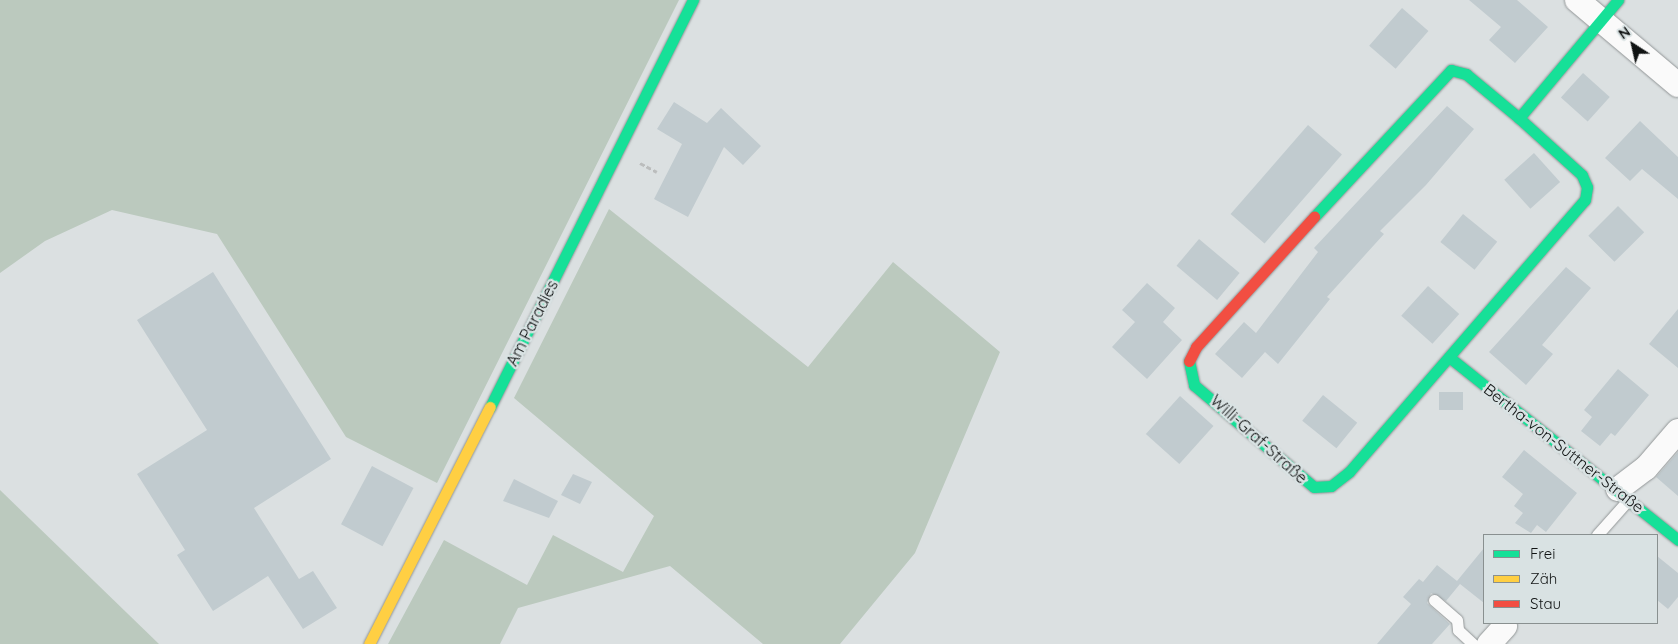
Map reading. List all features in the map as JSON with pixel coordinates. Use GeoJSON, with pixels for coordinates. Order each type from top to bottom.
{"type":"FeatureCollection","features":[{"type":"Feature","properties":{"kind":"street","name":"Am Paradies"},"geometry":{"type":"LineString","coordinates":[[369,644],[631,131],[693,0]]}},
{"type":"Feature","properties":{"kind":"street"},"geometry":{"type":"LineString","coordinates":[[1577,0],[1678,85]]}},
{"type":"Feature","properties":{"kind":"street"},"geometry":{"type":"LineString","coordinates":[[1519,118],[1618,0]]}},
{"type":"Feature","properties":{"kind":"street","name":"Willi-Graf-Straße"},"geometry":{"type":"LineString","coordinates":[[1451,70],[1466,74],[1519,118],[1582,175],[1587,187],[1585,200],[1349,472],[1325,488],[1314,487],[1194,385],[1189,373],[1189,361],[1196,347],[1437,81],[1451,70]]}},
{"type":"Feature","properties":{"kind":"street","name":"Bertha-von-Suttner-Straße"},"geometry":{"type":"LineString","coordinates":[[1449,358],[1623,494],[1678,540]]}},
{"type":"Feature","properties":{"kind":"street"},"geometry":{"type":"LineString","coordinates":[[1623,494],[1678,431]]}},
{"type":"Feature","properties":{"kind":"street"},"geometry":{"type":"LineString","coordinates":[[1489,644],[1504,626]]}},
{"type":"Feature","properties":{"kind":"lane"},"geometry":{"type":"LineString","coordinates":[[1598,534],[1623,494]]}},
{"type":"Feature","properties":{"kind":"lane"},"geometry":{"type":"LineString","coordinates":[[1434,600],[1457,620],[1458,630],[1473,644]]}},
{"type":"Feature","properties":{"kind":"shaded area"},"geometry":{"type":"Polygon","coordinates":[[[0,0],[679,0],[437,483],[346,437],[217,234],[112,210],[45,241],[0,273],[0,0]]]}},
{"type":"Feature","properties":{"kind":"shaded area"},"geometry":{"type":"Polygon","coordinates":[[[609,209],[808,367],[893,262],[1000,352],[915,553],[840,644],[763,644],[670,566],[518,608],[500,644],[388,644],[444,540],[527,585],[553,535],[623,572],[654,516],[514,398],[609,209]]]}},
{"type":"Feature","properties":{"kind":"shaded area"},"geometry":{"type":"Polygon","coordinates":[[[0,490],[159,644],[0,644],[0,490]]]}},
{"type":"Feature","properties":{"kind":"building"},"geometry":{"type":"Polygon","coordinates":[[[1469,0],[1517,0],[1548,27],[1515,63],[1489,40],[1501,27],[1469,0]]]}},
{"type":"Feature","properties":{"kind":"building"},"geometry":{"type":"Polygon","coordinates":[[[1402,8],[1428,31],[1396,69],[1369,46],[1402,8]]]}},
{"type":"Feature","properties":{"kind":"building"},"geometry":{"type":"Polygon","coordinates":[[[1583,73],[1610,97],[1588,122],[1561,98],[1583,73]]]}},
{"type":"Feature","properties":{"kind":"building"},"geometry":{"type":"Polygon","coordinates":[[[674,102],[707,123],[721,108],[761,146],[743,165],[724,147],[688,217],[654,199],[682,144],[657,129],[674,102]]]}},
{"type":"Feature","properties":{"kind":"building"},"geometry":{"type":"Polygon","coordinates":[[[1447,106],[1474,129],[1426,185],[1380,231],[1384,234],[1327,297],[1330,299],[1278,364],[1265,352],[1242,378],[1215,354],[1244,322],[1256,333],[1318,252],[1314,248],[1447,106]]]}},
{"type":"Feature","properties":{"kind":"building"},"geometry":{"type":"Polygon","coordinates":[[[1640,121],[1678,157],[1678,199],[1642,169],[1630,181],[1605,158],[1640,121]]]}},
{"type":"Feature","properties":{"kind":"building"},"geometry":{"type":"Polygon","coordinates":[[[1308,125],[1342,155],[1265,244],[1231,214],[1308,125]]]}},
{"type":"Feature","properties":{"kind":"building"},"geometry":{"type":"Polygon","coordinates":[[[1534,153],[1560,182],[1530,209],[1504,180],[1534,153]]]}},
{"type":"Feature","properties":{"kind":"building"},"geometry":{"type":"Polygon","coordinates":[[[1618,206],[1644,232],[1614,262],[1588,236],[1618,206]]]}},
{"type":"Feature","properties":{"kind":"building"},"geometry":{"type":"Polygon","coordinates":[[[1463,214],[1497,242],[1475,270],[1440,242],[1463,214]]]}},
{"type":"Feature","properties":{"kind":"building"},"geometry":{"type":"Polygon","coordinates":[[[1199,239],[1240,273],[1217,300],[1177,266],[1199,239]]]}},
{"type":"Feature","properties":{"kind":"building"},"geometry":{"type":"Polygon","coordinates":[[[1566,267],[1591,288],[1542,345],[1553,354],[1526,385],[1489,352],[1566,267]]]}},
{"type":"Feature","properties":{"kind":"building"},"geometry":{"type":"Polygon","coordinates":[[[213,272],[331,459],[254,508],[299,579],[313,571],[337,608],[303,629],[268,576],[213,611],[177,555],[185,550],[137,474],[207,430],[137,320],[213,272]]]}},
{"type":"Feature","properties":{"kind":"building"},"geometry":{"type":"Polygon","coordinates":[[[1147,283],[1175,308],[1163,322],[1182,340],[1147,379],[1112,347],[1135,322],[1122,310],[1147,283]]]}},
{"type":"Feature","properties":{"kind":"building"},"geometry":{"type":"Polygon","coordinates":[[[1428,286],[1459,314],[1432,344],[1401,316],[1428,286]]]}},
{"type":"Feature","properties":{"kind":"building"},"geometry":{"type":"Polygon","coordinates":[[[1678,309],[1678,368],[1649,344],[1678,309]]]}},
{"type":"Feature","properties":{"kind":"building"},"geometry":{"type":"Polygon","coordinates":[[[1618,369],[1649,395],[1615,436],[1611,433],[1600,446],[1581,431],[1592,417],[1584,410],[1618,369]]]}},
{"type":"Feature","properties":{"kind":"building"},"geometry":{"type":"Polygon","coordinates":[[[1439,392],[1463,392],[1463,410],[1439,410],[1439,392]]]}},
{"type":"Feature","properties":{"kind":"building"},"geometry":{"type":"Polygon","coordinates":[[[1323,395],[1357,423],[1336,448],[1302,421],[1323,395]]]}},
{"type":"Feature","properties":{"kind":"building"},"geometry":{"type":"Polygon","coordinates":[[[1180,396],[1213,426],[1179,464],[1146,434],[1180,396]]]}},
{"type":"Feature","properties":{"kind":"building"},"geometry":{"type":"Polygon","coordinates":[[[1524,450],[1577,493],[1546,532],[1537,525],[1531,533],[1515,523],[1523,513],[1514,506],[1523,494],[1502,477],[1524,450]]]}},
{"type":"Feature","properties":{"kind":"building"},"geometry":{"type":"Polygon","coordinates":[[[1678,452],[1678,496],[1656,477],[1678,452]]]}},
{"type":"Feature","properties":{"kind":"building"},"geometry":{"type":"Polygon","coordinates":[[[372,466],[413,488],[383,546],[341,524],[372,466]]]}},
{"type":"Feature","properties":{"kind":"building"},"geometry":{"type":"Polygon","coordinates":[[[573,474],[592,482],[580,504],[561,495],[573,474]]]}},
{"type":"Feature","properties":{"kind":"building"},"geometry":{"type":"Polygon","coordinates":[[[514,479],[558,501],[549,518],[503,501],[514,479]]]}},
{"type":"Feature","properties":{"kind":"building"},"geometry":{"type":"Polygon","coordinates":[[[1483,549],[1483,602],[1460,584],[1446,601],[1431,593],[1427,603],[1450,624],[1432,644],[1377,644],[1411,604],[1403,597],[1419,579],[1423,582],[1437,565],[1457,581],[1483,549]]]}},
{"type":"Feature","properties":{"kind":"building"},"geometry":{"type":"Polygon","coordinates":[[[1658,557],[1678,573],[1678,597],[1668,609],[1658,601],[1658,557]]]}},
{"type":"Feature","properties":{"kind":"traffic: fast"},"geometry":{"type":"LineString","coordinates":[[490,407],[693,0]]}},
{"type":"Feature","properties":{"kind":"traffic: fast"},"geometry":{"type":"LineString","coordinates":[[1314,217],[1451,70],[1466,74],[1519,118],[1618,0]]}},
{"type":"Feature","properties":{"kind":"traffic: fast"},"geometry":{"type":"LineString","coordinates":[[1189,361],[1194,385],[1314,487],[1331,486],[1349,472],[1585,200],[1587,187],[1582,175],[1519,118]]}},
{"type":"Feature","properties":{"kind":"traffic: fast"},"geometry":{"type":"LineString","coordinates":[[1449,357],[1678,540]]}},
{"type":"Feature","properties":{"kind":"traffic: slow"},"geometry":{"type":"LineString","coordinates":[[369,644],[490,407]]}},
{"type":"Feature","properties":{"kind":"traffic: jam"},"geometry":{"type":"LineString","coordinates":[[1189,361],[1196,347],[1314,217]]}}]}
